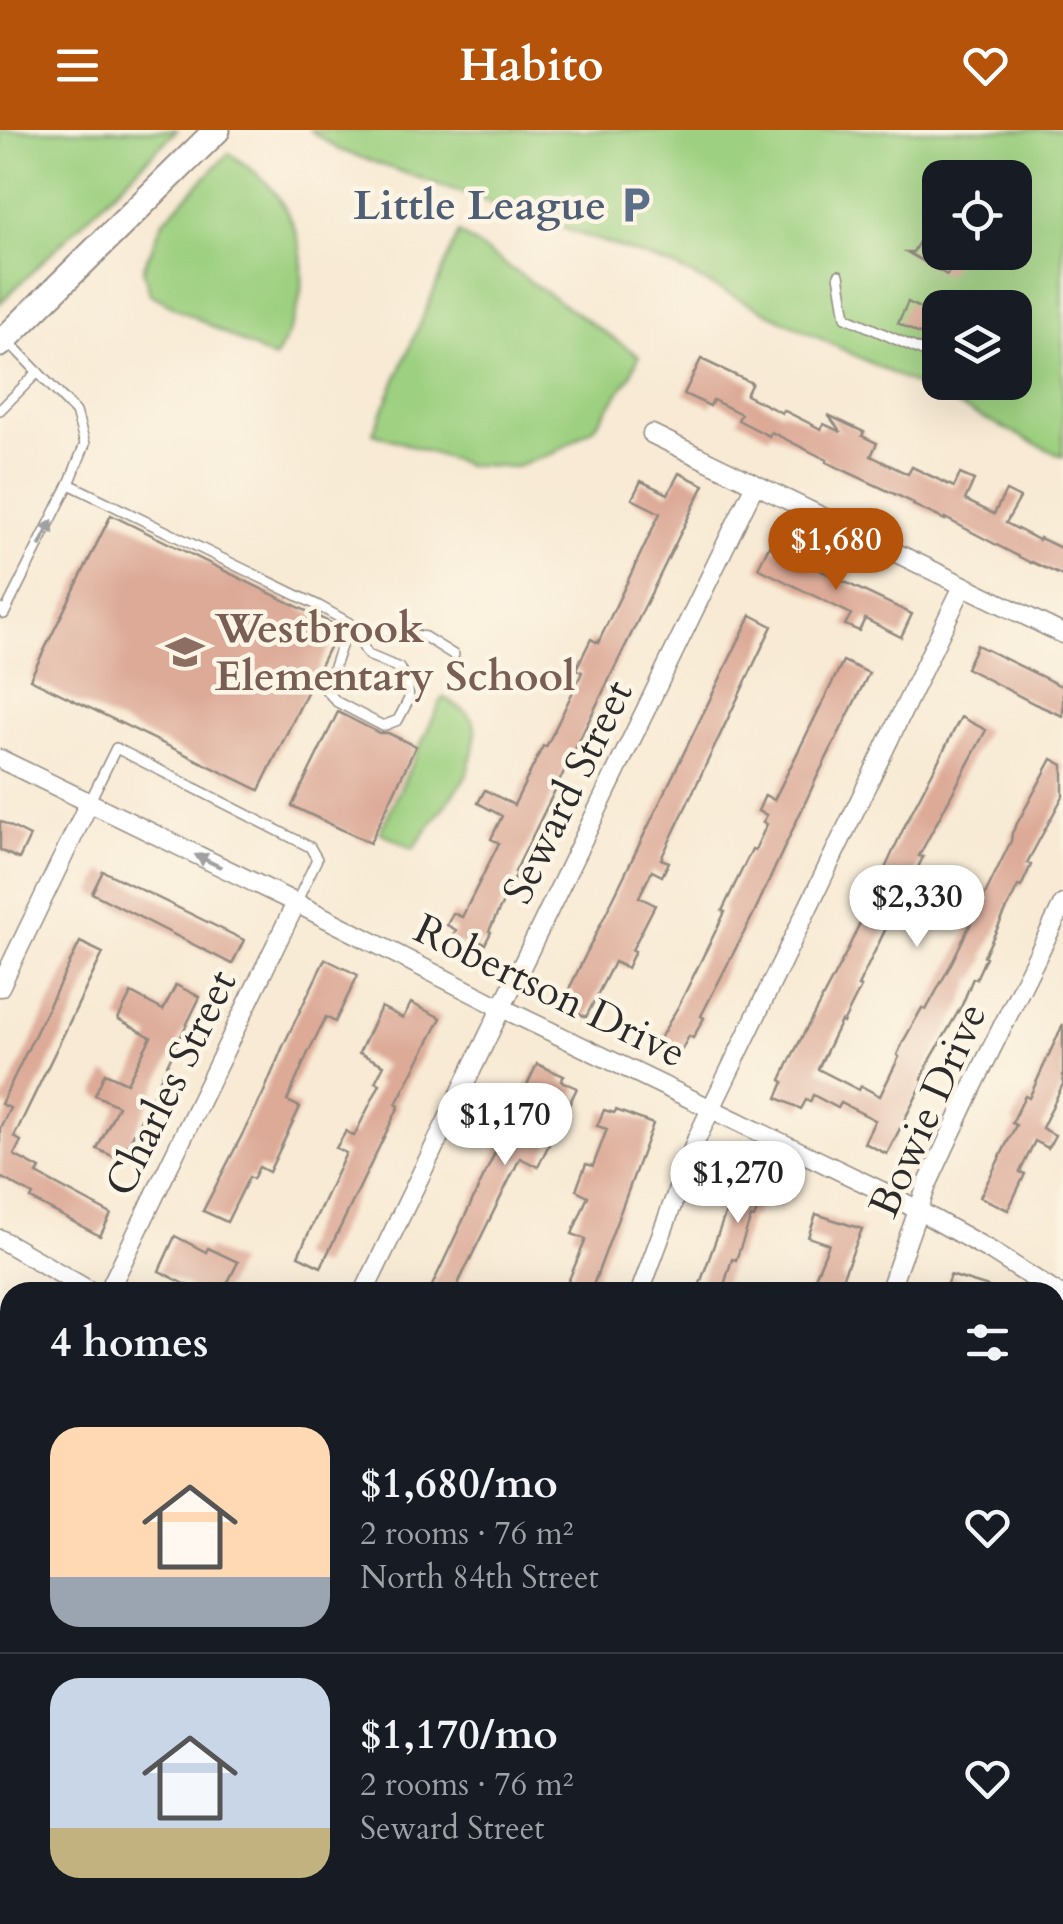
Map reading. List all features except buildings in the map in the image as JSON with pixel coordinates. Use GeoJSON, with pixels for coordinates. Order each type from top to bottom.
{"type":"FeatureCollection","features":[{"type":"Feature","properties":{"kind":"street"},"geometry":{"type":"LineString","coordinates":[[3,342],[218,130]]}},
{"type":"Feature","properties":{"kind":"street"},"geometry":{"type":"LineString","coordinates":[[652,434],[1063,634]]}},
{"type":"Feature","properties":{"kind":"street","name":"Seward Street"},"geometry":{"type":"LineString","coordinates":[[369,1282],[754,484]]}},
{"type":"Feature","properties":{"kind":"street"},"geometry":{"type":"LineString","coordinates":[[644,1282],[711,1108],[962,586]]}},
{"type":"Feature","properties":{"kind":"street","name":"Robertson Drive"},"geometry":{"type":"LineString","coordinates":[[0,759],[918,1209],[1040,1282]]}},
{"type":"Feature","properties":{"kind":"street"},"geometry":{"type":"LineString","coordinates":[[0,987],[88,803]]}},
{"type":"Feature","properties":{"kind":"street","name":"Charles Street"},"geometry":{"type":"LineString","coordinates":[[113,1282],[296,903]]}},
{"type":"Feature","properties":{"kind":"street","name":"Bowie Drive"},"geometry":{"type":"LineString","coordinates":[[892,1282],[926,1185],[1063,904]]}},
{"type":"Feature","properties":{"kind":"street"},"geometry":{"type":"LineString","coordinates":[[0,1239],[75,1282]]}},
{"type":"Feature","properties":{"kind":"lane"},"geometry":{"type":"LineString","coordinates":[[838,275],[846,317],[922,351]]}},
{"type":"Feature","properties":{"kind":"lane"},"geometry":{"type":"LineString","coordinates":[[0,609],[4,614],[85,444],[76,412],[3,342]]}},
{"type":"Feature","properties":{"kind":"lane"},"geometry":{"type":"LineString","coordinates":[[0,410],[38,372]]}},
{"type":"Feature","properties":{"kind":"lane"},"geometry":{"type":"LineString","coordinates":[[69,484],[319,606],[364,632],[393,631],[425,637],[454,655]]}},
{"type":"Feature","properties":{"kind":"lane"},"geometry":{"type":"LineString","coordinates":[[349,624],[368,655],[399,668],[407,680],[409,699],[398,720],[384,726],[338,702],[326,690],[349,624]]}},
{"type":"Feature","properties":{"kind":"lane"},"geometry":{"type":"LineString","coordinates":[[88,803],[116,748],[310,847],[317,859],[296,903]]}},
{"type":"Feature","properties":{"kind":"green space"},"geometry":{"type":"Polygon","coordinates":[[[0,130],[177,130],[0,303],[0,130]]]}},
{"type":"Feature","properties":{"kind":"green space"},"geometry":{"type":"Polygon","coordinates":[[[310,130],[1063,130],[1063,457],[946,400],[1032,400],[1032,290],[922,290],[922,388],[672,266],[339,150],[310,130]]]}},
{"type":"Feature","properties":{"kind":"green space"},"geometry":{"type":"Polygon","coordinates":[[[229,153],[272,189],[286,210],[301,252],[300,295],[295,316],[274,359],[150,294],[143,269],[163,221],[229,153]]]}},
{"type":"Feature","properties":{"kind":"green space"},"geometry":{"type":"Polygon","coordinates":[[[459,233],[639,356],[630,377],[594,428],[554,453],[515,467],[467,465],[373,433],[459,233]]]}},
{"type":"Feature","properties":{"kind":"green space"},"geometry":{"type":"Polygon","coordinates":[[[443,697],[473,721],[473,750],[466,777],[413,849],[380,832],[443,697]]]}},
{"type":"Feature","properties":{"kind":"place","name":"Little League"},"geometry":{"type":"Point","coordinates":[636,205]}},
{"type":"Feature","properties":{"kind":"place","name":"Westbrook Elementary School"},"geometry":{"type":"Point","coordinates":[185,652]}}]}
